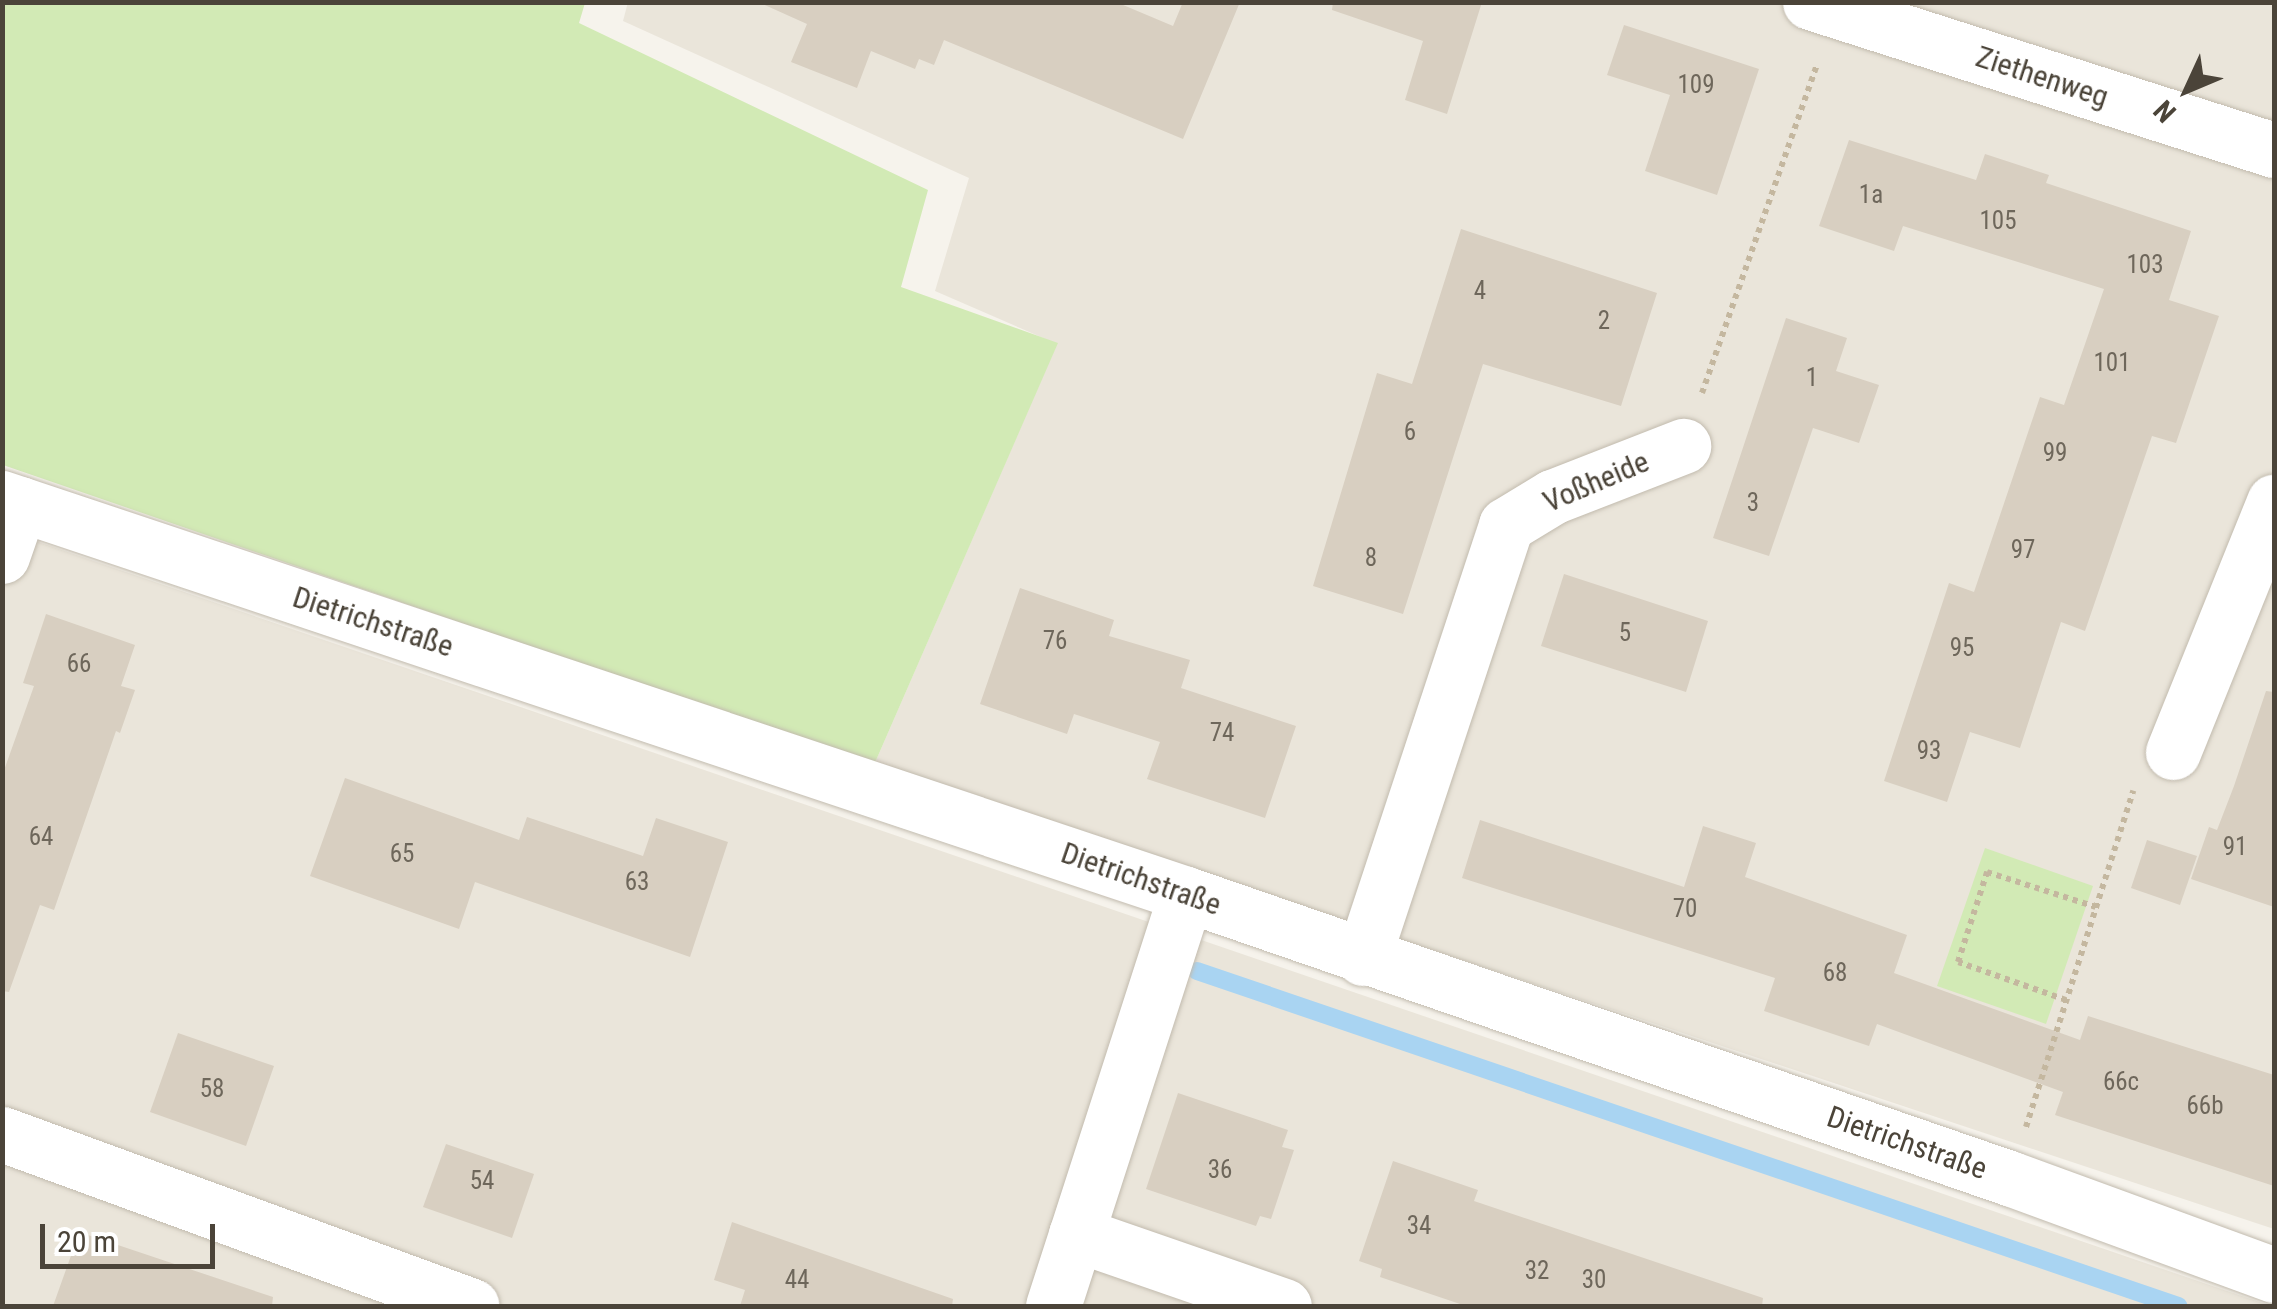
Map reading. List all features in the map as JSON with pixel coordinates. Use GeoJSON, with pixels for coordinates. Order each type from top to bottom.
{"type":"FeatureCollection","features":[{"type":"Feature","properties":{"kind":"street","name":"Ziethenweg"},"geometry":{"type":"LineString","coordinates":[[1823,7],[2274,150]]}},
{"type":"Feature","properties":{"kind":"street","name":"Voßheide"},"geometry":{"type":"LineString","coordinates":[[1363,958],[1506,525],[1552,497],[1683,446]]}},
{"type":"Feature","properties":{"kind":"street","name":"Dietrichstraße"},"geometry":{"type":"LineString","coordinates":[[11,501],[1186,894],[2009,1178],[2274,1275]]}},
{"type":"Feature","properties":{"kind":"street"},"geometry":{"type":"LineString","coordinates":[[2,556],[11,501]]}},
{"type":"Feature","properties":{"kind":"street"},"geometry":{"type":"LineString","coordinates":[[2173,752],[2274,502]]}},
{"type":"Feature","properties":{"kind":"street"},"geometry":{"type":"LineString","coordinates":[[1053,1306],[1186,894]]}},
{"type":"Feature","properties":{"kind":"street"},"geometry":{"type":"LineString","coordinates":[[2,1134],[471,1306]]}},
{"type":"Feature","properties":{"kind":"street"},"geometry":{"type":"LineString","coordinates":[[1076,1234],[1284,1306]]}},
{"type":"Feature","properties":{"kind":"path","name":"Voßheide"},"geometry":{"type":"LineString","coordinates":[[1683,446],[1823,7]]}},
{"type":"Feature","properties":{"kind":"path"},"geometry":{"type":"LineString","coordinates":[[2009,1178],[2134,786],[2173,752]]}},
{"type":"Feature","properties":{"kind":"path"},"geometry":{"type":"LineString","coordinates":[[2066,1000],[1958,962],[1987,872],[2096,908]]}},
{"type":"Feature","properties":{"kind":"shaded area"},"geometry":{"type":"Polygon","coordinates":[[[628,2],[2274,3],[2274,1229],[874,765],[1057,344],[935,291],[969,178],[623,21],[628,2]]]}},
{"type":"Feature","properties":{"kind":"shaded area"},"geometry":{"type":"Polygon","coordinates":[[[3,530],[2271,1306],[3,1306],[3,530]]]}},
{"type":"Feature","properties":{"kind":"green space"},"geometry":{"type":"Polygon","coordinates":[[[3,3],[585,3],[579,23],[928,190],[901,287],[1058,343],[874,765],[3,465],[3,3]]]}},
{"type":"Feature","properties":{"kind":"green space"},"geometry":{"type":"Polygon","coordinates":[[[1985,848],[2093,886],[2046,1024],[1937,986],[1985,848]]]}},
{"type":"Feature","properties":{"kind":"building"},"geometry":{"type":"Polygon","coordinates":[[[758,2],[1116,2],[1173,26],[1183,2],[1240,2],[1183,139],[944,40],[934,65],[919,59],[915,69],[871,51],[857,88],[791,62],[807,24],[758,2]]]}},
{"type":"Feature","properties":{"kind":"building"},"geometry":{"type":"Polygon","coordinates":[[[1333,2],[1482,2],[1447,114],[1405,100],[1423,41],[1332,10],[1333,2]]]}},
{"type":"Feature","properties":{"kind":"building"},"geometry":{"type":"Polygon","coordinates":[[[1624,25],[1759,69],[1717,195],[1645,171],[1670,95],[1607,75],[1624,25]]]}},
{"type":"Feature","properties":{"kind":"building"},"geometry":{"type":"Polygon","coordinates":[[[1849,140],[1976,180],[1985,154],[2049,175],[2046,183],[2191,231],[2169,300],[2219,316],[2176,443],[2152,436],[2085,631],[2061,622],[2020,748],[1970,732],[1947,802],[1884,781],[1949,583],[1974,592],[2040,397],[2064,405],[2104,289],[1903,226],[1894,251],[1819,226],[1849,140]]]}},
{"type":"Feature","properties":{"kind":"building"},"geometry":{"type":"Polygon","coordinates":[[[1461,229],[1657,293],[1621,406],[1483,364],[1403,614],[1313,586],[1377,373],[1412,384],[1461,229]]]}},
{"type":"Feature","properties":{"kind":"building"},"geometry":{"type":"Polygon","coordinates":[[[1786,318],[1847,338],[1836,371],[1879,385],[1859,443],[1813,428],[1769,556],[1713,538],[1786,318]]]}},
{"type":"Feature","properties":{"kind":"building"},"geometry":{"type":"Polygon","coordinates":[[[1564,574],[1708,621],[1686,692],[1541,646],[1564,574]]]}},
{"type":"Feature","properties":{"kind":"building"},"geometry":{"type":"Polygon","coordinates":[[[1020,588],[1114,620],[1109,636],[1190,660],[1181,688],[1296,726],[1265,818],[1147,779],[1160,742],[1074,714],[1067,734],[980,704],[1020,588]]]}},
{"type":"Feature","properties":{"kind":"building"},"geometry":{"type":"Polygon","coordinates":[[[46,614],[135,645],[121,686],[135,690],[120,733],[116,731],[54,910],[40,905],[9,992],[2,991],[2,776],[34,686],[23,683],[46,614]]]}},
{"type":"Feature","properties":{"kind":"building"},"geometry":{"type":"Polygon","coordinates":[[[2266,691],[2274,692],[2274,907],[2191,879],[2209,827],[2217,830],[2266,691]]]}},
{"type":"Feature","properties":{"kind":"building"},"geometry":{"type":"Polygon","coordinates":[[[345,778],[519,840],[527,817],[643,856],[656,818],[728,842],[690,957],[475,882],[459,929],[310,876],[345,778]]]}},
{"type":"Feature","properties":{"kind":"building"},"geometry":{"type":"Polygon","coordinates":[[[1480,820],[1684,887],[1703,826],[1756,843],[1745,877],[1907,935],[1894,973],[2080,1040],[2088,1016],[2274,1075],[2274,1186],[2055,1115],[2063,1092],[1877,1024],[1869,1046],[1764,1011],[1775,978],[1462,878],[1480,820]]]}},
{"type":"Feature","properties":{"kind":"building"},"geometry":{"type":"Polygon","coordinates":[[[2147,840],[2197,856],[2180,905],[2131,888],[2147,840]]]}},
{"type":"Feature","properties":{"kind":"building"},"geometry":{"type":"Polygon","coordinates":[[[178,1033],[274,1066],[246,1146],[150,1112],[178,1033]]]}},
{"type":"Feature","properties":{"kind":"building"},"geometry":{"type":"Polygon","coordinates":[[[1178,1093],[1288,1130],[1282,1147],[1294,1150],[1271,1219],[1260,1216],[1256,1226],[1146,1189],[1178,1093]]]}},
{"type":"Feature","properties":{"kind":"building"},"geometry":{"type":"Polygon","coordinates":[[[446,1144],[534,1174],[512,1238],[423,1207],[446,1144]]]}},
{"type":"Feature","properties":{"kind":"building"},"geometry":{"type":"Polygon","coordinates":[[[1393,1161],[1478,1190],[1474,1201],[1763,1298],[1762,1306],[1466,1306],[1380,1277],[1382,1269],[1359,1261],[1393,1161]]]}},
{"type":"Feature","properties":{"kind":"building"},"geometry":{"type":"Polygon","coordinates":[[[732,1222],[953,1299],[952,1306],[740,1306],[745,1290],[714,1280],[732,1222]]]}},
{"type":"Feature","properties":{"kind":"building"},"geometry":{"type":"Polygon","coordinates":[[[88,1235],[273,1297],[272,1306],[53,1306],[78,1236],[86,1239],[88,1235]]]}},
{"type":"Feature","properties":{"kind":"waterway"},"geometry":{"type":"LineString","coordinates":[[1197,971],[2178,1306]]}}]}
